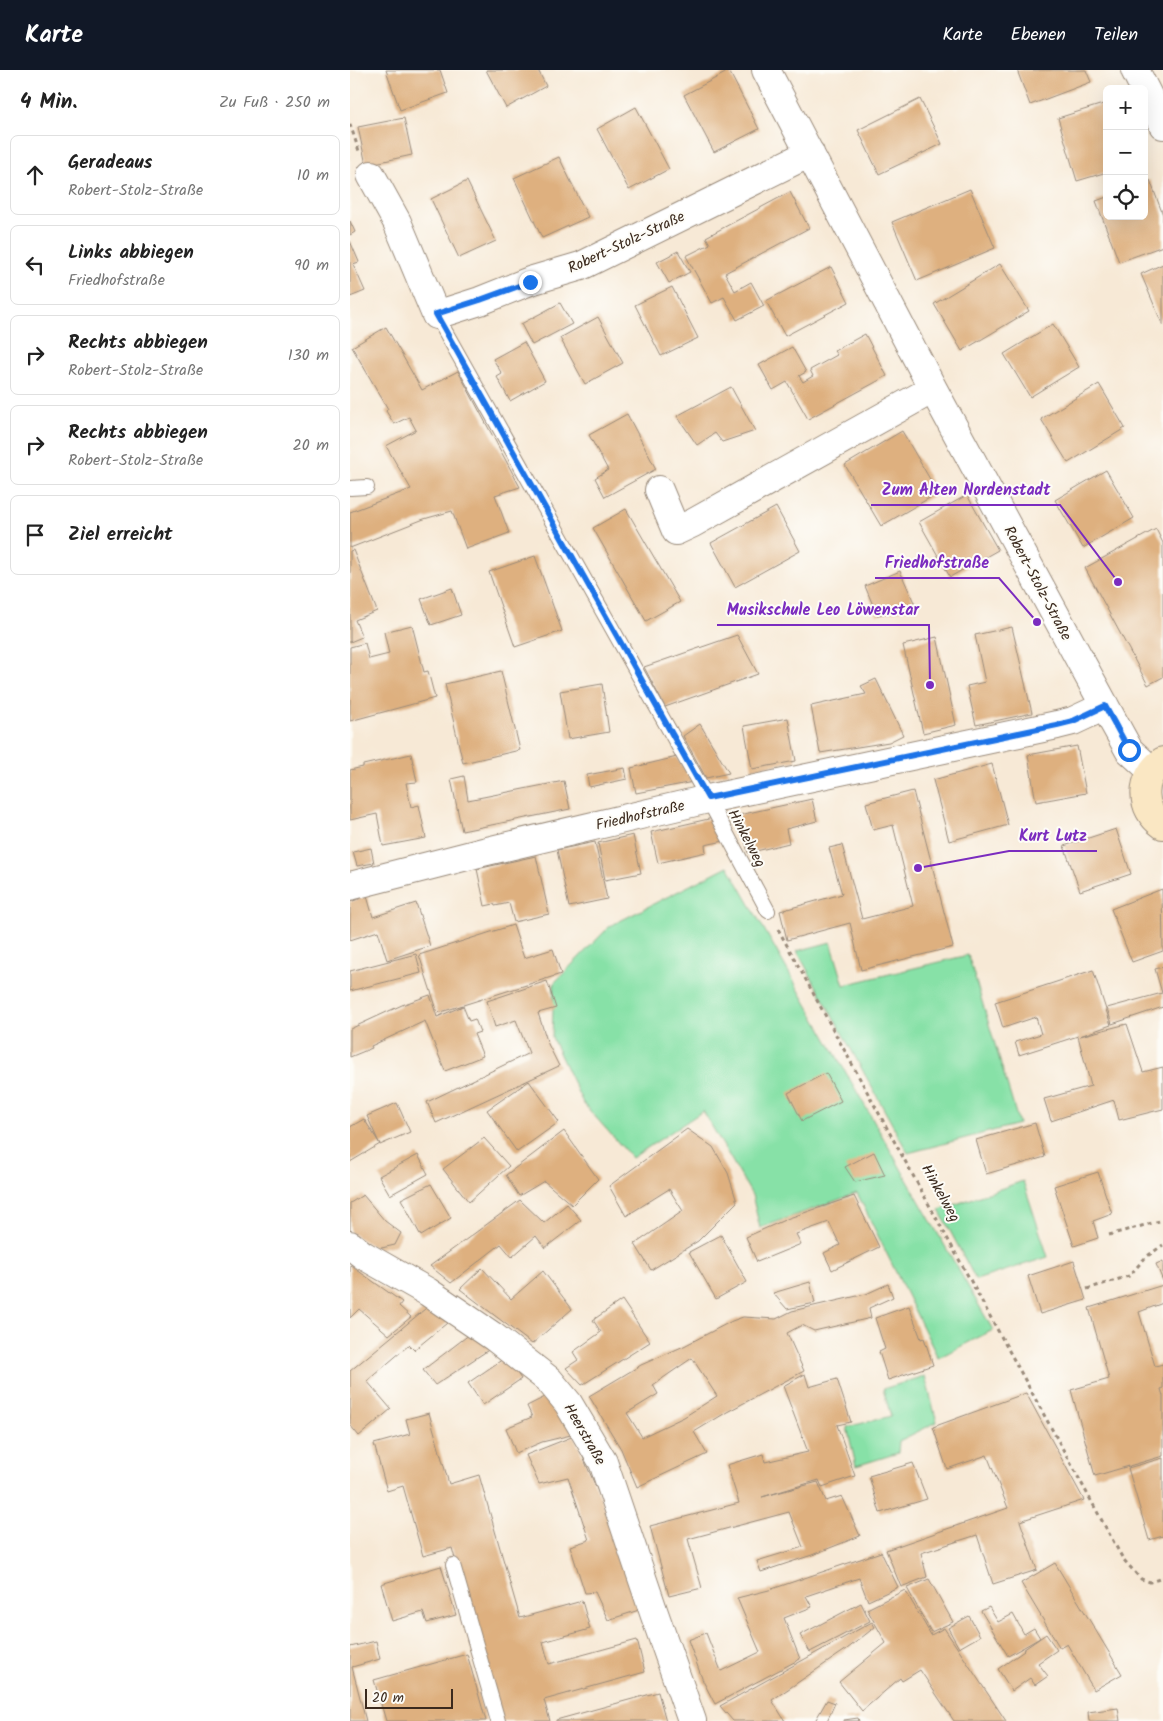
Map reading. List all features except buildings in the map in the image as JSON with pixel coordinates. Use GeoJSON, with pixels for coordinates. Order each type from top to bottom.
{"type":"FeatureCollection","features":[{"type":"Feature","properties":{"kind":"street","name":"Robert-Stolz-Straße"},"geometry":{"type":"LineString","coordinates":[[766,70],[933,389],[1129,750],[1157,766]]}},
{"type":"Feature","properties":{"kind":"street"},"geometry":{"type":"LineString","coordinates":[[1134,70],[1163,125]]}},
{"type":"Feature","properties":{"kind":"street","name":"Robert-Stolz-Straße"},"geometry":{"type":"LineString","coordinates":[[436,314],[581,266],[810,153]]}},
{"type":"Feature","properties":{"kind":"street"},"geometry":{"type":"LineString","coordinates":[[371,175],[397,222],[436,314]]}},
{"type":"Feature","properties":{"kind":"street"},"geometry":{"type":"LineString","coordinates":[[659,490],[676,531],[933,389]]}},
{"type":"Feature","properties":{"kind":"street","name":"Friedhofstraße"},"geometry":{"type":"LineString","coordinates":[[350,886],[708,798],[1057,725],[1073,721],[1105,706]]}},
{"type":"Feature","properties":{"kind":"street"},"geometry":{"type":"LineString","coordinates":[[1157,766],[1145,788],[1146,801],[1152,815],[1163,825]]}},
{"type":"Feature","properties":{"kind":"street","name":"Heerstraße"},"geometry":{"type":"LineString","coordinates":[[350,1245],[363,1255],[428,1292],[494,1337],[550,1380],[568,1403],[603,1462],[692,1721]]}},
{"type":"Feature","properties":{"kind":"lane"},"geometry":{"type":"LineString","coordinates":[[436,314],[708,798]]}},
{"type":"Feature","properties":{"kind":"lane"},"geometry":{"type":"LineString","coordinates":[[350,488],[366,487]]}},
{"type":"Feature","properties":{"kind":"lane","name":"Hinkelweg"},"geometry":{"type":"LineString","coordinates":[[708,798],[768,911]]}},
{"type":"Feature","properties":{"kind":"lane"},"geometry":{"type":"LineString","coordinates":[[453,1566],[498,1721]]}},
{"type":"Feature","properties":{"kind":"path","name":"Hinkelweg"},"geometry":{"type":"LineString","coordinates":[[768,911],[1123,1559],[1141,1579],[1150,1582],[1163,1578]]}},
{"type":"Feature","properties":{"kind":"path"},"geometry":{"type":"LineString","coordinates":[[1109,1235],[1163,1220]]}},
{"type":"Feature","properties":{"kind":"path"},"geometry":{"type":"LineString","coordinates":[[1086,1289],[1129,1276],[1146,1257],[1163,1245]]}},
{"type":"Feature","properties":{"kind":"green space"},"geometry":{"type":"Polygon","coordinates":[[[728,866],[993,1330],[938,1358],[857,1193],[760,1228],[752,1195],[703,1111],[632,1158],[583,1103],[552,1038],[554,983],[610,926],[728,866]]]}},
{"type":"Feature","properties":{"kind":"green space"},"geometry":{"type":"Polygon","coordinates":[[[831,942],[844,985],[968,955],[1019,1124],[908,1153],[797,951],[831,942]]]}},
{"type":"Feature","properties":{"kind":"green space"},"geometry":{"type":"Polygon","coordinates":[[[1023,1181],[1048,1257],[976,1280],[939,1210],[1023,1181]]]}},
{"type":"Feature","properties":{"kind":"green space"},"geometry":{"type":"Polygon","coordinates":[[[925,1376],[937,1422],[899,1441],[898,1453],[856,1466],[847,1427],[891,1416],[883,1389],[925,1376]]]}},
{"type":"Feature","properties":{"kind":"place","name":"Zum Alten Nordenstadt"},"geometry":{"type":"Point","coordinates":[1118,582]}},
{"type":"Feature","properties":{"kind":"place","name":"Friedhofstraße"},"geometry":{"type":"Point","coordinates":[1037,622]}},
{"type":"Feature","properties":{"kind":"place","name":"Musikschule Leo Löwenstar"},"geometry":{"type":"Point","coordinates":[930,685]}},
{"type":"Feature","properties":{"kind":"place","name":"Kurt Lutz"},"geometry":{"type":"Point","coordinates":[918,868]}},
{"type":"Feature","properties":{"kind":"route"},"geometry":{"type":"LineString","coordinates":[[530,282],[436,314],[708,798],[1057,725],[1073,721],[1105,706],[1129,750]]}}]}
